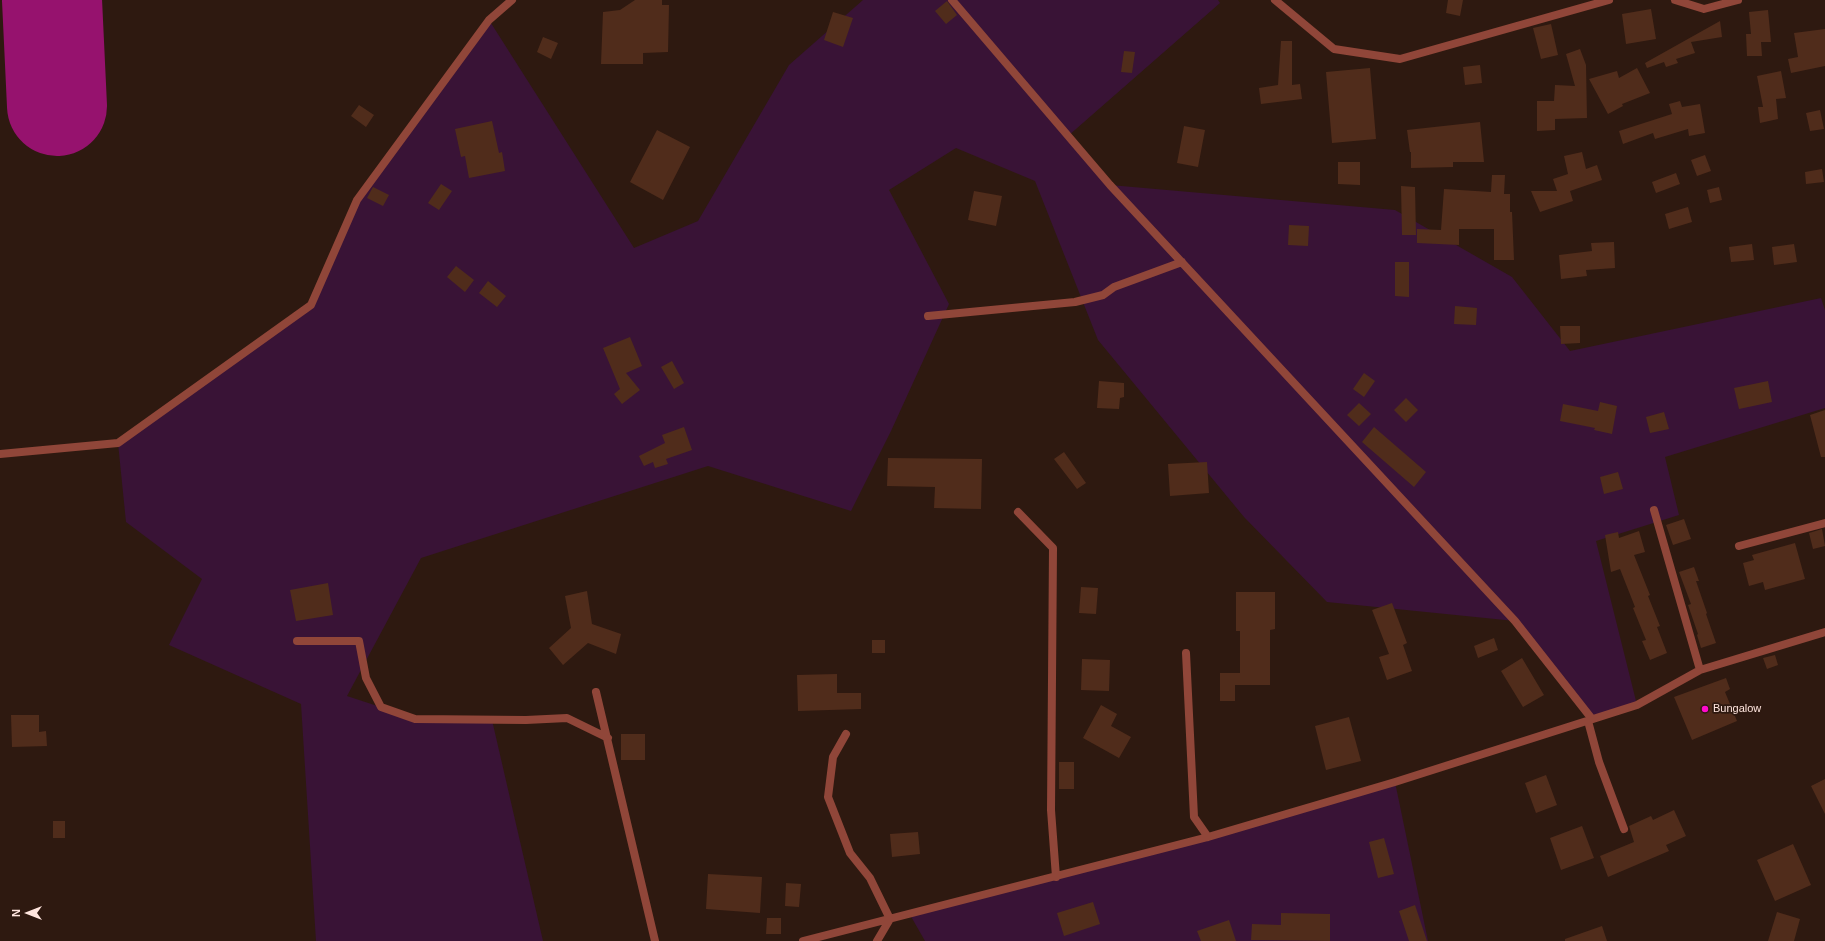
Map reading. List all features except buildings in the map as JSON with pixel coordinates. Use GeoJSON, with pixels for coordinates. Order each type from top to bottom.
{"type":"FeatureCollection","features":[{"type":"Feature","properties":{"kind":"street"},"geometry":{"type":"LineString","coordinates":[[0,454],[118,443],[311,305],[357,200],[490,20],[512,0]]}},
{"type":"Feature","properties":{"kind":"street"},"geometry":{"type":"LineString","coordinates":[[952,0],[1110,185],[1515,621],[1590,720],[1598,762],[1624,829]]}},
{"type":"Feature","properties":{"kind":"street"},"geometry":{"type":"LineString","coordinates":[[1275,0],[1334,49],[1400,59],[1609,0]]}},
{"type":"Feature","properties":{"kind":"street"},"geometry":{"type":"LineString","coordinates":[[1675,0],[1704,9],[1738,0]]}},
{"type":"Feature","properties":{"kind":"street"},"geometry":{"type":"LineString","coordinates":[[928,316],[1075,302],[1103,295],[1114,287],[1182,262]]}},
{"type":"Feature","properties":{"kind":"street"},"geometry":{"type":"LineString","coordinates":[[1654,510],[1700,670]]}},
{"type":"Feature","properties":{"kind":"street"},"geometry":{"type":"LineString","coordinates":[[1018,512],[1054,548],[1051,810],[1056,877]]}},
{"type":"Feature","properties":{"kind":"street"},"geometry":{"type":"LineString","coordinates":[[1739,546],[1825,523]]}},
{"type":"Feature","properties":{"kind":"street"},"geometry":{"type":"LineString","coordinates":[[803,941],[1208,837],[1491,752],[1637,706],[1700,670],[1825,632]]}},
{"type":"Feature","properties":{"kind":"street"},"geometry":{"type":"LineString","coordinates":[[297,641],[359,641],[366,678],[381,707],[415,719],[526,720],[567,718],[608,738]]}},
{"type":"Feature","properties":{"kind":"street"},"geometry":{"type":"LineString","coordinates":[[1186,653],[1194,817],[1208,837]]}},
{"type":"Feature","properties":{"kind":"street"},"geometry":{"type":"LineString","coordinates":[[596,692],[655,941]]}},
{"type":"Feature","properties":{"kind":"street"},"geometry":{"type":"LineString","coordinates":[[846,734],[833,757],[828,797],[850,853],[870,878],[890,919]]}},
{"type":"Feature","properties":{"kind":"street"},"geometry":{"type":"LineString","coordinates":[[877,941],[890,919]]}},
{"type":"Feature","properties":{"kind":"shaded area"},"geometry":{"type":"Polygon","coordinates":[[[863,0],[1218,0],[1220,3],[1068,136],[1110,185],[1395,210],[1512,277],[1570,351],[1821,298],[1825,310],[1825,408],[1665,457],[1679,515],[1596,541],[1637,705],[1592,719],[1515,621],[1327,602],[1244,517],[1098,340],[1035,181],[956,148],[889,190],[949,304],[891,431],[851,511],[708,466],[421,558],[347,696],[426,722],[492,720],[543,941],[316,941],[301,704],[169,645],[202,579],[126,522],[118,443],[311,305],[357,200],[489,20],[634,248],[698,221],[789,65],[863,0]]]}},
{"type":"Feature","properties":{"kind":"shaded area"},"geometry":{"type":"Polygon","coordinates":[[[1395,782],[1428,941],[925,941],[909,913],[1056,877],[1395,782]]]}},
{"type":"Feature","properties":{"kind":"runway"},"geometry":{"type":"LineString","coordinates":[[52,0],[57,106]]}},
{"type":"Feature","properties":{"kind":"place","name":"Bungalow"},"geometry":{"type":"Point","coordinates":[1705,709]}}]}
